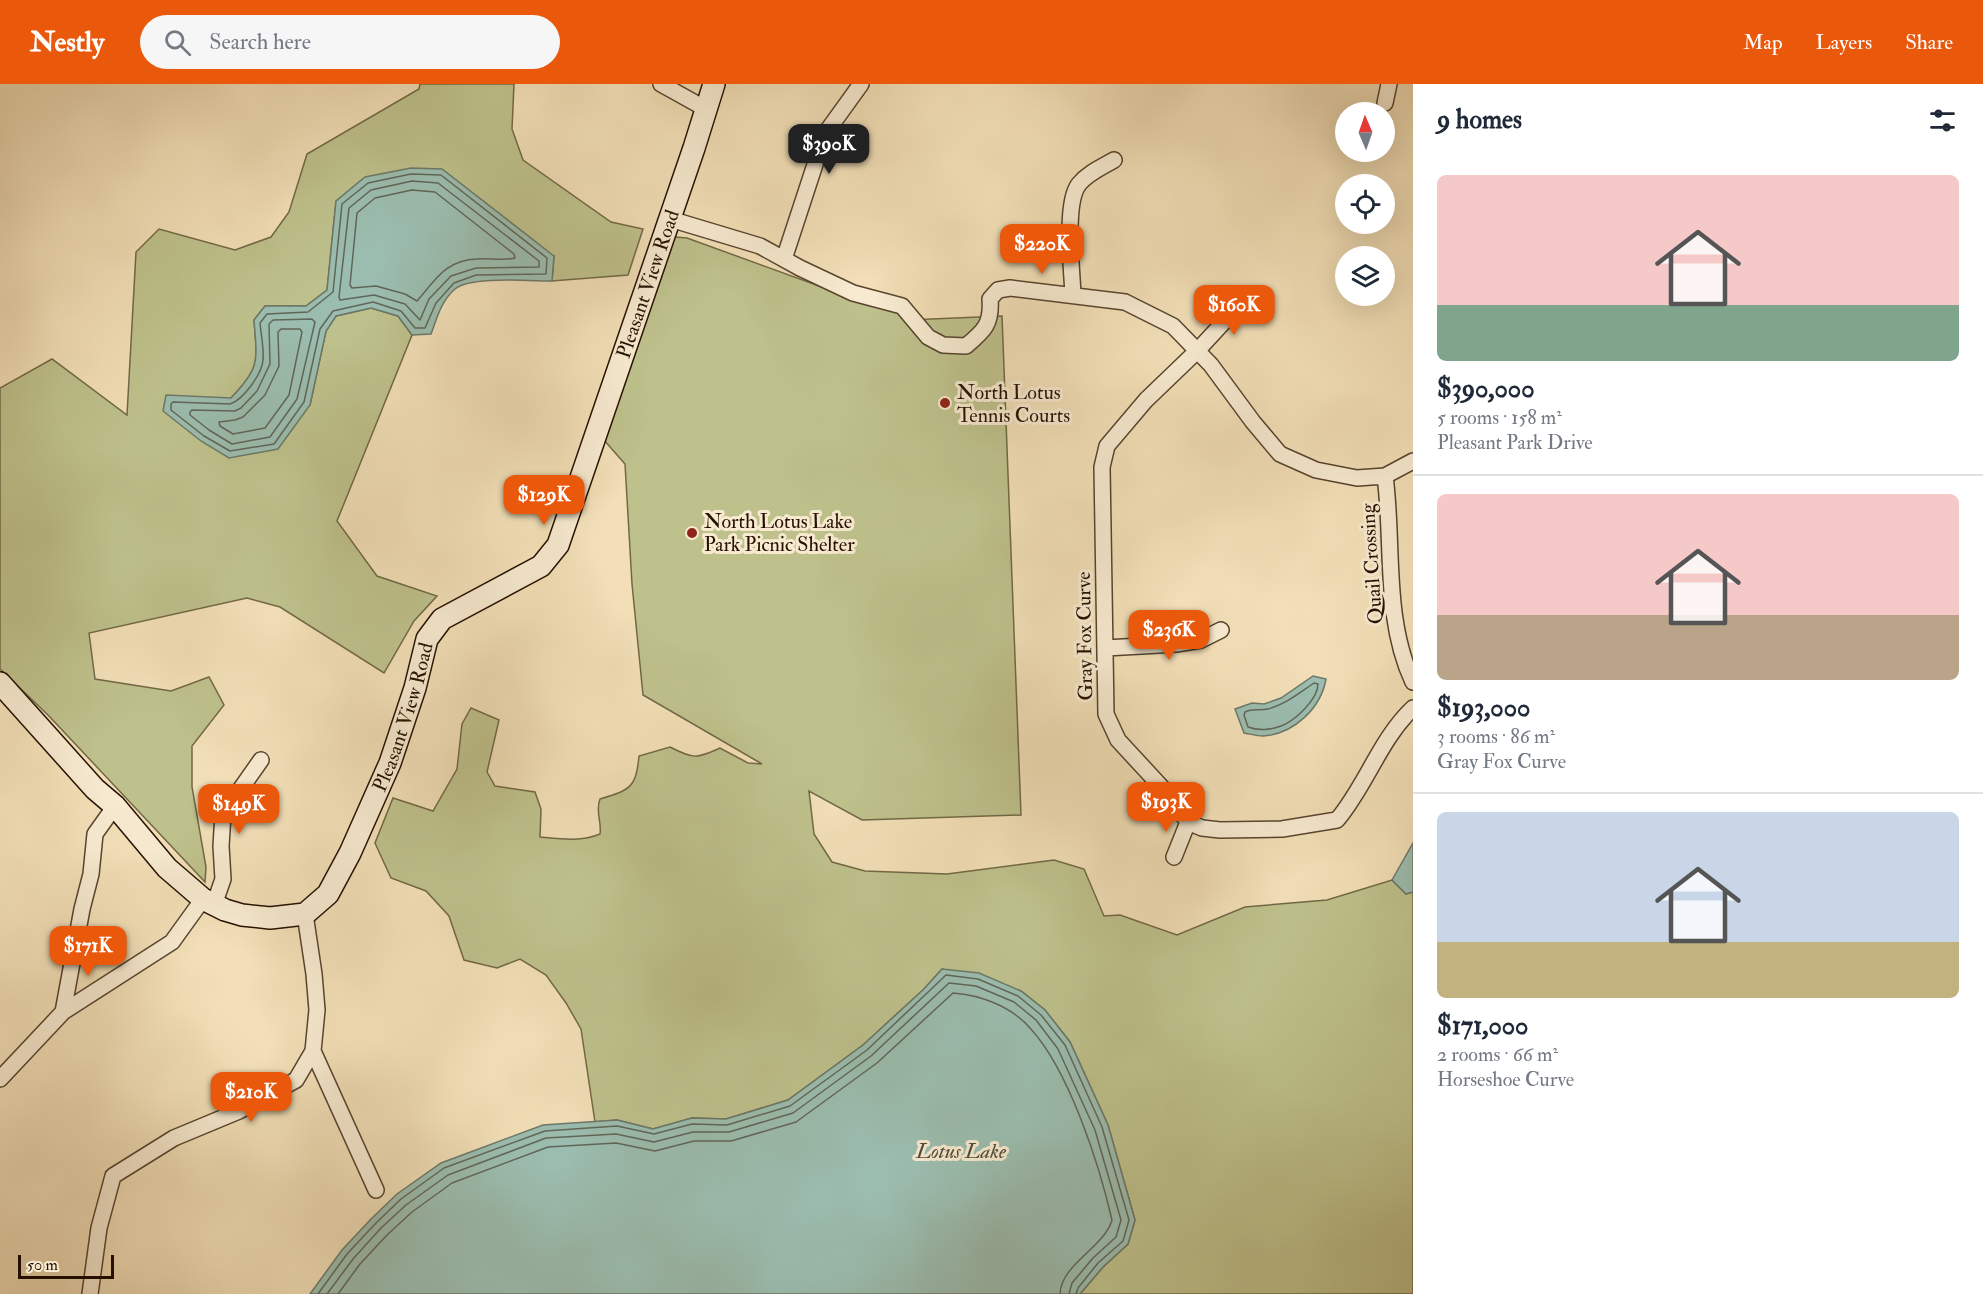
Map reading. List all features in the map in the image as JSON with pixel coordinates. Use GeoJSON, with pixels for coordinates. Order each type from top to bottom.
{"type":"FeatureCollection","features":[{"type":"Feature","properties":{"kind":"street"},"geometry":{"type":"LineString","coordinates":[[661,84],[706,109]]}},
{"type":"Feature","properties":{"kind":"street","name":"Pleasant View Road"},"geometry":{"type":"LineString","coordinates":[[305,914],[328,894],[350,854],[390,764],[415,688],[427,639],[442,619],[540,566],[558,545],[714,84]]}},
{"type":"Feature","properties":{"kind":"street"},"geometry":{"type":"LineString","coordinates":[[784,259],[825,134],[861,84]]}},
{"type":"Feature","properties":{"kind":"street"},"geometry":{"type":"LineString","coordinates":[[1385,102],[1389,84]]}},
{"type":"Feature","properties":{"kind":"street"},"geometry":{"type":"LineString","coordinates":[[1073,295],[1070,246],[1072,197],[1079,184],[1114,160]]}},
{"type":"Feature","properties":{"kind":"street"},"geometry":{"type":"LineString","coordinates":[[670,219],[760,246],[854,293],[902,306],[928,337],[943,345],[966,346],[985,330],[991,312],[990,299],[998,290],[1010,288],[1125,302],[1173,326],[1211,365],[1280,454],[1316,470],[1357,478],[1385,476],[1413,461]]}},
{"type":"Feature","properties":{"kind":"street","name":"Gray Fox Curve"},"geometry":{"type":"LineString","coordinates":[[1188,822],[1166,792],[1118,740],[1107,714],[1101,467],[1107,446],[1146,400],[1197,351],[1246,298]]}},
{"type":"Feature","properties":{"kind":"street","name":"Quail Crossing"},"geometry":{"type":"LineString","coordinates":[[1385,476],[1389,508],[1391,593],[1396,633],[1413,682]]}},
{"type":"Feature","properties":{"kind":"street"},"geometry":{"type":"LineString","coordinates":[[1106,648],[1201,640],[1221,630]]}},
{"type":"Feature","properties":{"kind":"street"},"geometry":{"type":"LineString","coordinates":[[0,683],[95,789],[115,806],[167,868],[208,902],[242,915],[270,918],[305,914],[314,974],[317,1010],[313,1051],[296,1080],[239,1111],[174,1138],[113,1176],[99,1228],[90,1294]]}},
{"type":"Feature","properties":{"kind":"street"},"geometry":{"type":"LineString","coordinates":[[1173,857],[1188,822],[1202,828],[1220,830],[1282,829],[1337,820],[1348,807],[1393,734],[1413,708]]}},
{"type":"Feature","properties":{"kind":"street"},"geometry":{"type":"LineString","coordinates":[[0,1079],[63,1012],[172,942],[208,902],[223,879],[221,846],[223,814],[261,760]]}},
{"type":"Feature","properties":{"kind":"street"},"geometry":{"type":"LineString","coordinates":[[63,1012],[82,909],[91,874],[95,834],[115,806]]}},
{"type":"Feature","properties":{"kind":"street"},"geometry":{"type":"LineString","coordinates":[[313,1051],[376,1191]]}},
{"type":"Feature","properties":{"kind":"green space"},"geometry":{"type":"Polygon","coordinates":[[[420,84],[514,84],[512,129],[523,160],[611,222],[643,229],[628,275],[552,281],[554,256],[336,202],[327,290],[306,306],[265,306],[254,320],[255,363],[248,378],[231,398],[310,405],[326,331],[336,316],[371,308],[398,316],[412,335],[337,521],[377,576],[437,596],[414,621],[384,673],[280,607],[247,598],[89,633],[95,679],[171,691],[209,677],[224,705],[192,746],[192,787],[206,867],[205,882],[48,715],[0,669],[0,388],[52,359],[127,415],[136,252],[159,229],[235,250],[271,237],[289,212],[307,154],[419,89],[420,84]]]}},
{"type":"Feature","properties":{"kind":"green space"},"geometry":{"type":"Polygon","coordinates":[[[675,237],[687,238],[874,306],[898,310],[908,320],[1002,316],[1021,815],[862,820],[809,791],[814,834],[832,862],[865,871],[947,874],[1054,860],[1084,869],[1104,916],[1120,915],[1177,935],[1245,907],[1327,900],[1392,880],[1406,894],[1413,892],[1413,1294],[1080,1294],[1103,1267],[1128,1244],[1135,1220],[1108,1125],[1070,1042],[1045,1010],[1021,991],[942,969],[924,989],[863,1045],[788,1100],[726,1119],[692,1118],[653,1129],[617,1120],[595,1122],[581,1029],[546,975],[520,959],[497,968],[464,960],[449,916],[426,891],[391,878],[375,843],[393,798],[433,811],[457,769],[462,724],[471,708],[499,720],[487,772],[495,786],[535,792],[541,809],[540,837],[578,839],[600,834],[598,808],[600,799],[630,786],[636,775],[639,756],[670,747],[684,754],[700,756],[720,748],[748,763],[762,764],[643,695],[632,584],[625,464],[597,432],[666,250],[675,237]]]}},
{"type":"Feature","properties":{"kind":"water"},"geometry":{"type":"Polygon","coordinates":[[[411,168],[442,169],[554,256],[552,281],[486,281],[463,285],[455,289],[446,299],[431,334],[412,335],[398,316],[371,308],[336,316],[326,331],[310,405],[278,449],[229,458],[201,441],[163,411],[166,395],[231,398],[248,378],[255,363],[254,320],[265,306],[306,306],[327,290],[336,201],[365,177],[411,168]]]}},
{"type":"Feature","properties":{"kind":"water"},"geometry":{"type":"Polygon","coordinates":[[[1313,676],[1326,679],[1318,700],[1304,718],[1295,725],[1274,734],[1261,736],[1244,733],[1235,709],[1252,703],[1264,704],[1281,698],[1313,676]]]}},
{"type":"Feature","properties":{"kind":"water"},"geometry":{"type":"Polygon","coordinates":[[[1413,843],[1413,892],[1406,894],[1392,880],[1413,843]]]}},
{"type":"Feature","properties":{"kind":"water","name":"Lotus Lake"},"geometry":{"type":"Polygon","coordinates":[[[942,969],[979,973],[1021,991],[1045,1010],[1070,1042],[1108,1125],[1135,1220],[1128,1244],[1103,1267],[1080,1294],[310,1294],[342,1250],[371,1219],[397,1194],[441,1163],[543,1125],[617,1120],[653,1129],[692,1118],[726,1119],[788,1100],[863,1045],[924,989],[942,969]]]}},
{"type":"Feature","properties":{"kind":"place","name":"North Lotus Tennis Courts"},"geometry":{"type":"Point","coordinates":[945,403]}},
{"type":"Feature","properties":{"kind":"place","name":"North Lotus Lake Park Picnic Shelter"},"geometry":{"type":"Point","coordinates":[692,533]}}]}
